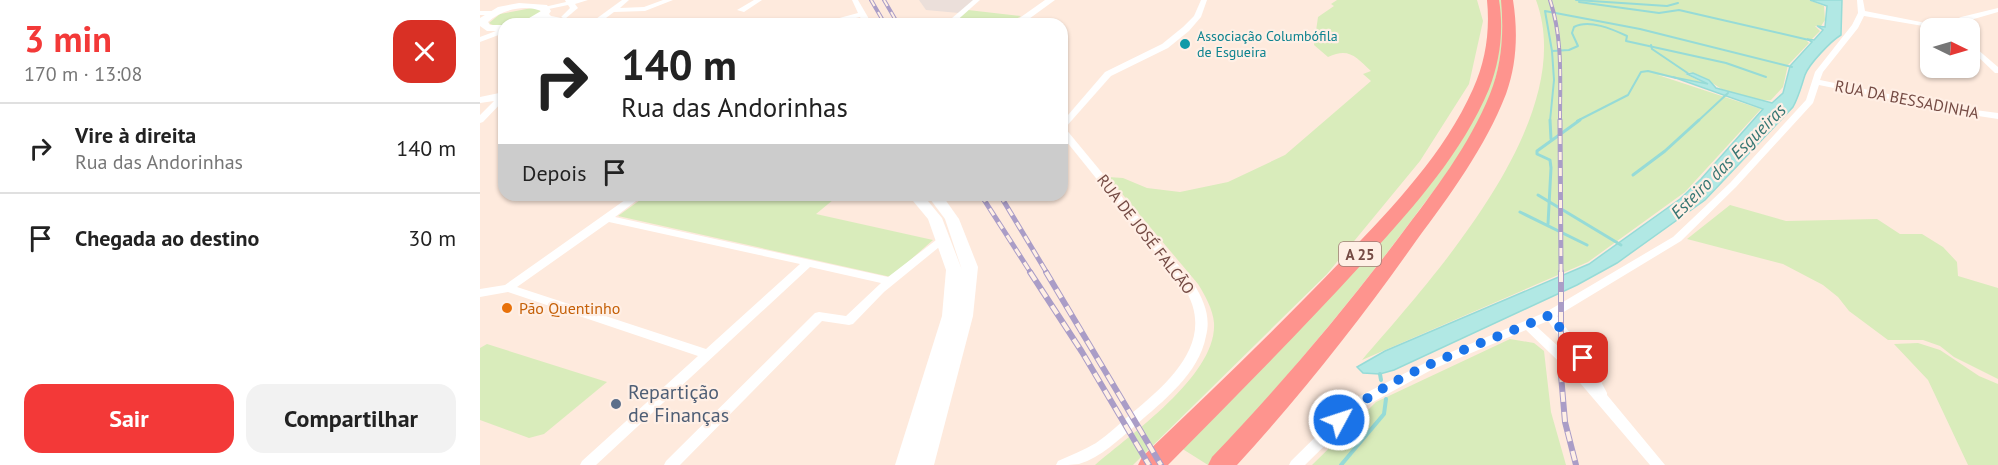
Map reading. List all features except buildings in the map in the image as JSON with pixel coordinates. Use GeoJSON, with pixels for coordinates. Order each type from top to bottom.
{"type":"FeatureCollection","features":[{"type":"Feature","properties":{"kind":"highway","name":"A 25"},"geometry":{"type":"LineString","coordinates":[[1151,465],[1320,297],[1401,208],[1455,136],[1481,89],[1492,49],[1495,15],[1492,0]]}},
{"type":"Feature","properties":{"kind":"highway","name":"A 25"},"geometry":{"type":"LineString","coordinates":[[1221,465],[1351,314],[1425,217],[1475,141],[1498,93],[1509,52],[1510,16],[1507,0]]}},
{"type":"Feature","properties":{"kind":"main road"},"geometry":{"type":"LineString","coordinates":[[482,20],[531,2],[548,18]]}},
{"type":"Feature","properties":{"kind":"main road"},"geometry":{"type":"LineString","coordinates":[[534,18],[544,12]]}},
{"type":"Feature","properties":{"kind":"main road"},"geometry":{"type":"LineString","coordinates":[[482,20],[498,27]]}},
{"type":"Feature","properties":{"kind":"main road"},"geometry":{"type":"LineString","coordinates":[[920,201],[935,218],[954,270],[950,316],[924,465]]}},
{"type":"Feature","properties":{"kind":"main road"},"geometry":{"type":"LineString","coordinates":[[905,465],[933,406],[965,316],[970,267],[952,219],[939,201]]}},
{"type":"Feature","properties":{"kind":"street"},"geometry":{"type":"LineString","coordinates":[[544,12],[570,2],[585,0]]}},
{"type":"Feature","properties":{"kind":"street"},"geometry":{"type":"LineString","coordinates":[[601,18],[626,0]]}},
{"type":"Feature","properties":{"kind":"street"},"geometry":{"type":"LineString","coordinates":[[612,10],[645,9],[669,0]]}},
{"type":"Feature","properties":{"kind":"street"},"geometry":{"type":"LineString","coordinates":[[741,10],[759,0]]}},
{"type":"Feature","properties":{"kind":"street"},"geometry":{"type":"LineString","coordinates":[[855,0],[864,18]]}},
{"type":"Feature","properties":{"kind":"street"},"geometry":{"type":"LineString","coordinates":[[956,18],[978,0]]}},
{"type":"Feature","properties":{"kind":"street"},"geometry":{"type":"LineString","coordinates":[[1032,18],[1051,0]]}},
{"type":"Feature","properties":{"kind":"street"},"geometry":{"type":"LineString","coordinates":[[1027,18],[1058,0]]}},
{"type":"Feature","properties":{"kind":"street"},"geometry":{"type":"LineString","coordinates":[[1068,122],[1108,74],[1154,52],[1186,29],[1197,17],[1204,0]]}},
{"type":"Feature","properties":{"kind":"street"},"geometry":{"type":"LineString","coordinates":[[1296,465],[1359,403],[1429,366],[1550,315],[1677,239],[1733,185],[1810,100],[1819,72],[1855,27],[1862,13],[1860,0]]}},
{"type":"Feature","properties":{"kind":"street"},"geometry":{"type":"LineString","coordinates":[[566,18],[574,8],[570,2]]}},
{"type":"Feature","properties":{"kind":"street"},"geometry":{"type":"LineString","coordinates":[[1967,18],[1998,10]]}},
{"type":"Feature","properties":{"kind":"street"},"geometry":{"type":"LineString","coordinates":[[1862,13],[1920,22]]}},
{"type":"Feature","properties":{"kind":"street"},"geometry":{"type":"LineString","coordinates":[[846,18],[862,14]]}},
{"type":"Feature","properties":{"kind":"street"},"geometry":{"type":"LineString","coordinates":[[482,20],[480,39],[498,32]]}},
{"type":"Feature","properties":{"kind":"street"},"geometry":{"type":"LineString","coordinates":[[1980,54],[1998,71]]}},
{"type":"Feature","properties":{"kind":"street","name":"RUA DA BESSADINHA"},"geometry":{"type":"LineString","coordinates":[[1816,82],[1880,93],[1957,111],[1998,116]]}},
{"type":"Feature","properties":{"kind":"street"},"geometry":{"type":"LineString","coordinates":[[480,100],[498,97]]}},
{"type":"Feature","properties":{"kind":"street"},"geometry":{"type":"LineString","coordinates":[[480,120],[498,101]]}},
{"type":"Feature","properties":{"kind":"street","name":"RUA DE JOSÉ FALCÃO"},"geometry":{"type":"LineString","coordinates":[[1063,465],[1101,446],[1151,405],[1182,372],[1198,346],[1202,319],[1194,294],[1187,282],[1068,136]]}},
{"type":"Feature","properties":{"kind":"street"},"geometry":{"type":"LineString","coordinates":[[480,294],[508,288],[631,201]]}},
{"type":"Feature","properties":{"kind":"street"},"geometry":{"type":"LineString","coordinates":[[607,218],[890,281]]}},
{"type":"Feature","properties":{"kind":"street"},"geometry":{"type":"LineString","coordinates":[[670,465],[819,316],[849,321],[890,281],[944,238]]}},
{"type":"Feature","properties":{"kind":"street"},"geometry":{"type":"LineString","coordinates":[[587,465],[808,262]]}},
{"type":"Feature","properties":{"kind":"street"},"geometry":{"type":"LineString","coordinates":[[508,288],[706,354]]}},
{"type":"Feature","properties":{"kind":"street"},"geometry":{"type":"LineString","coordinates":[[1550,315],[1583,358],[1606,404]]}},
{"type":"Feature","properties":{"kind":"street"},"geometry":{"type":"LineString","coordinates":[[1528,325],[1550,343],[1658,465]]}},
{"type":"Feature","properties":{"kind":"street"},"geometry":{"type":"LineString","coordinates":[[1083,465],[1101,446]]}},
{"type":"Feature","properties":{"kind":"shaded area"},"geometry":{"type":"Polygon","coordinates":[[[919,0],[975,0],[959,13],[926,10],[919,0]]]}},
{"type":"Feature","properties":{"kind":"green space"},"geometry":{"type":"Polygon","coordinates":[[[1337,0],[1477,0],[1483,21],[1469,84],[1420,161],[1327,274],[1133,465],[1095,465],[1170,402],[1187,382],[1202,363],[1211,343],[1214,323],[1206,298],[1198,284],[1108,177],[1123,178],[1147,188],[1180,192],[1228,182],[1285,155],[1371,81],[1363,74],[1371,71],[1352,55],[1341,53],[1328,57],[1314,45],[1318,17],[1334,6],[1331,4],[1337,0]]]}},
{"type":"Feature","properties":{"kind":"green space"},"geometry":{"type":"Polygon","coordinates":[[[1498,0],[1502,0],[1503,31],[1495,81],[1481,118],[1450,169],[1340,313],[1208,465],[1181,448],[1473,119],[1498,0]]]}},
{"type":"Feature","properties":{"kind":"green space"},"geometry":{"type":"Polygon","coordinates":[[[1536,0],[1809,0],[1824,6],[1825,20],[1821,26],[1815,26],[1820,31],[1812,39],[1805,39],[1809,43],[1788,65],[1783,87],[1771,100],[1730,92],[1691,73],[1686,72],[1685,74],[1702,82],[1658,75],[1761,109],[1685,192],[1588,262],[1362,360],[1460,241],[1492,194],[1519,144],[1537,95],[1544,46],[1536,0]]]}},
{"type":"Feature","properties":{"kind":"green space"},"geometry":{"type":"Polygon","coordinates":[[[532,8],[540,10],[541,13],[530,18],[498,18],[498,26],[489,23],[500,14],[532,8]]]}},
{"type":"Feature","properties":{"kind":"green space"},"geometry":{"type":"Polygon","coordinates":[[[968,10],[1021,16],[1018,18],[958,18],[968,10]]]}},
{"type":"Feature","properties":{"kind":"green space"},"geometry":{"type":"Polygon","coordinates":[[[639,201],[832,201],[816,214],[933,240],[891,277],[618,216],[639,201]]]}},
{"type":"Feature","properties":{"kind":"green space"},"geometry":{"type":"Polygon","coordinates":[[[1730,205],[1786,221],[1877,219],[1900,234],[1922,234],[1943,247],[1957,262],[1958,276],[1998,288],[1998,379],[1954,357],[1940,346],[1923,340],[1888,340],[1849,311],[1838,297],[1823,285],[1783,264],[1687,239],[1730,205]]]}},
{"type":"Feature","properties":{"kind":"green space"},"geometry":{"type":"Polygon","coordinates":[[[1510,339],[1534,343],[1544,351],[1551,412],[1566,465],[1312,465],[1376,402],[1510,339]]]}},
{"type":"Feature","properties":{"kind":"green space"},"geometry":{"type":"Polygon","coordinates":[[[1918,343],[1940,350],[1979,376],[1998,384],[1998,465],[1968,465],[1928,380],[1894,344],[1918,343]]]}},
{"type":"Feature","properties":{"kind":"green space"},"geometry":{"type":"Polygon","coordinates":[[[487,344],[607,382],[544,434],[529,438],[480,420],[480,348],[487,344]]]}},
{"type":"Feature","properties":{"kind":"water","name":"Esteiro das Esgueiras"},"geometry":{"type":"Polygon","coordinates":[[[1810,0],[1842,0],[1841,35],[1821,53],[1807,70],[1793,107],[1705,200],[1617,263],[1577,285],[1394,370],[1380,374],[1363,373],[1357,367],[1385,351],[1589,264],[1680,199],[1701,179],[1763,109],[1673,77],[1708,84],[1687,74],[1693,73],[1709,80],[1716,88],[1772,103],[1783,93],[1790,66],[1812,42],[1807,39],[1814,40],[1823,30],[1817,26],[1825,27],[1827,6],[1810,0]]]}},
{"type":"Feature","properties":{"kind":"waterway"},"geometry":{"type":"LineString","coordinates":[[1576,0],[1667,6],[1678,3]]}},
{"type":"Feature","properties":{"kind":"waterway"},"geometry":{"type":"LineString","coordinates":[[1579,2],[1659,13],[1679,10],[1809,40]]}},
{"type":"Feature","properties":{"kind":"waterway"},"geometry":{"type":"LineString","coordinates":[[1552,51],[1545,11],[1640,29],[1792,67]]}},
{"type":"Feature","properties":{"kind":"waterway"},"geometry":{"type":"LineString","coordinates":[[1552,51],[1569,50],[1578,46],[1572,33],[1574,27],[1586,24],[1601,26],[1627,36],[1626,41],[1651,47]]}},
{"type":"Feature","properties":{"kind":"waterway"},"geometry":{"type":"LineString","coordinates":[[1651,47],[1726,63],[1766,77]]}},
{"type":"Feature","properties":{"kind":"waterway"},"geometry":{"type":"LineString","coordinates":[[1651,47],[1689,74]]}},
{"type":"Feature","properties":{"kind":"waterway"},"geometry":{"type":"LineString","coordinates":[[1550,121],[1554,80],[1552,51]]}},
{"type":"Feature","properties":{"kind":"waterway"},"geometry":{"type":"LineString","coordinates":[[1577,121],[1628,95],[1641,72],[1648,71],[1676,78]]}},
{"type":"Feature","properties":{"kind":"waterway"},"geometry":{"type":"LineString","coordinates":[[1698,121],[1728,93]]}},
{"type":"Feature","properties":{"kind":"waterway"},"geometry":{"type":"LineString","coordinates":[[1549,202],[1550,160],[1537,154],[1537,151],[1580,120]]}},
{"type":"Feature","properties":{"kind":"waterway"},"geometry":{"type":"LineString","coordinates":[[1633,175],[1665,151],[1699,120]]}},
{"type":"Feature","properties":{"kind":"waterway"},"geometry":{"type":"LineString","coordinates":[[1550,121],[1551,139]]}},
{"type":"Feature","properties":{"kind":"waterway"},"geometry":{"type":"LineString","coordinates":[[1538,195],[1549,202]]}},
{"type":"Feature","properties":{"kind":"waterway"},"geometry":{"type":"LineString","coordinates":[[1548,224],[1549,202]]}},
{"type":"Feature","properties":{"kind":"waterway"},"geometry":{"type":"LineString","coordinates":[[1549,202],[1621,245]]}},
{"type":"Feature","properties":{"kind":"waterway"},"geometry":{"type":"LineString","coordinates":[[1520,212],[1587,245]]}},
{"type":"Feature","properties":{"kind":"waterway","name":"Esteiro das Esgueiras"},"geometry":{"type":"LineString","coordinates":[[1380,374],[1381,380]]}},
{"type":"Feature","properties":{"kind":"waterway"},"geometry":{"type":"LineString","coordinates":[[1341,465],[1384,414],[1386,399]]}},
{"type":"Feature","properties":{"kind":"railway"},"geometry":{"type":"LineString","coordinates":[[871,0],[882,18]]}},
{"type":"Feature","properties":{"kind":"railway"},"geometry":{"type":"LineString","coordinates":[[884,0],[894,18]]}},
{"type":"Feature","properties":{"kind":"railway"},"geometry":{"type":"LineString","coordinates":[[1550,0],[1559,45],[1560,120]]}},
{"type":"Feature","properties":{"kind":"railway"},"geometry":{"type":"LineString","coordinates":[[1560,120],[1561,273]]}},
{"type":"Feature","properties":{"kind":"railway"},"geometry":{"type":"LineString","coordinates":[[985,201],[1031,273]]}},
{"type":"Feature","properties":{"kind":"railway"},"geometry":{"type":"LineString","coordinates":[[1004,201],[1047,273]]}},
{"type":"Feature","properties":{"kind":"railway"},"geometry":{"type":"LineString","coordinates":[[1030,272],[1082,352],[1149,465]]}},
{"type":"Feature","properties":{"kind":"railway"},"geometry":{"type":"LineString","coordinates":[[1046,272],[1161,465]]}},
{"type":"Feature","properties":{"kind":"railway"},"geometry":{"type":"LineString","coordinates":[[1561,273],[1561,375],[1565,422],[1576,465]]}},
{"type":"Feature","properties":{"kind":"place","name":"Associação Columbófila de Esgueira"},"geometry":{"type":"Point","coordinates":[1185,44]}},
{"type":"Feature","properties":{"kind":"place","name":"Pão Quentinho"},"geometry":{"type":"Point","coordinates":[507,308]}},
{"type":"Feature","properties":{"kind":"place","name":"Repartição de Finanças"},"geometry":{"type":"Point","coordinates":[616,404]}},
{"type":"Feature","properties":{"kind":"route"},"geometry":{"type":"LineString","coordinates":[[1339,420],[1359,403],[1429,366],[1550,315],[1583,358]]}}]}
